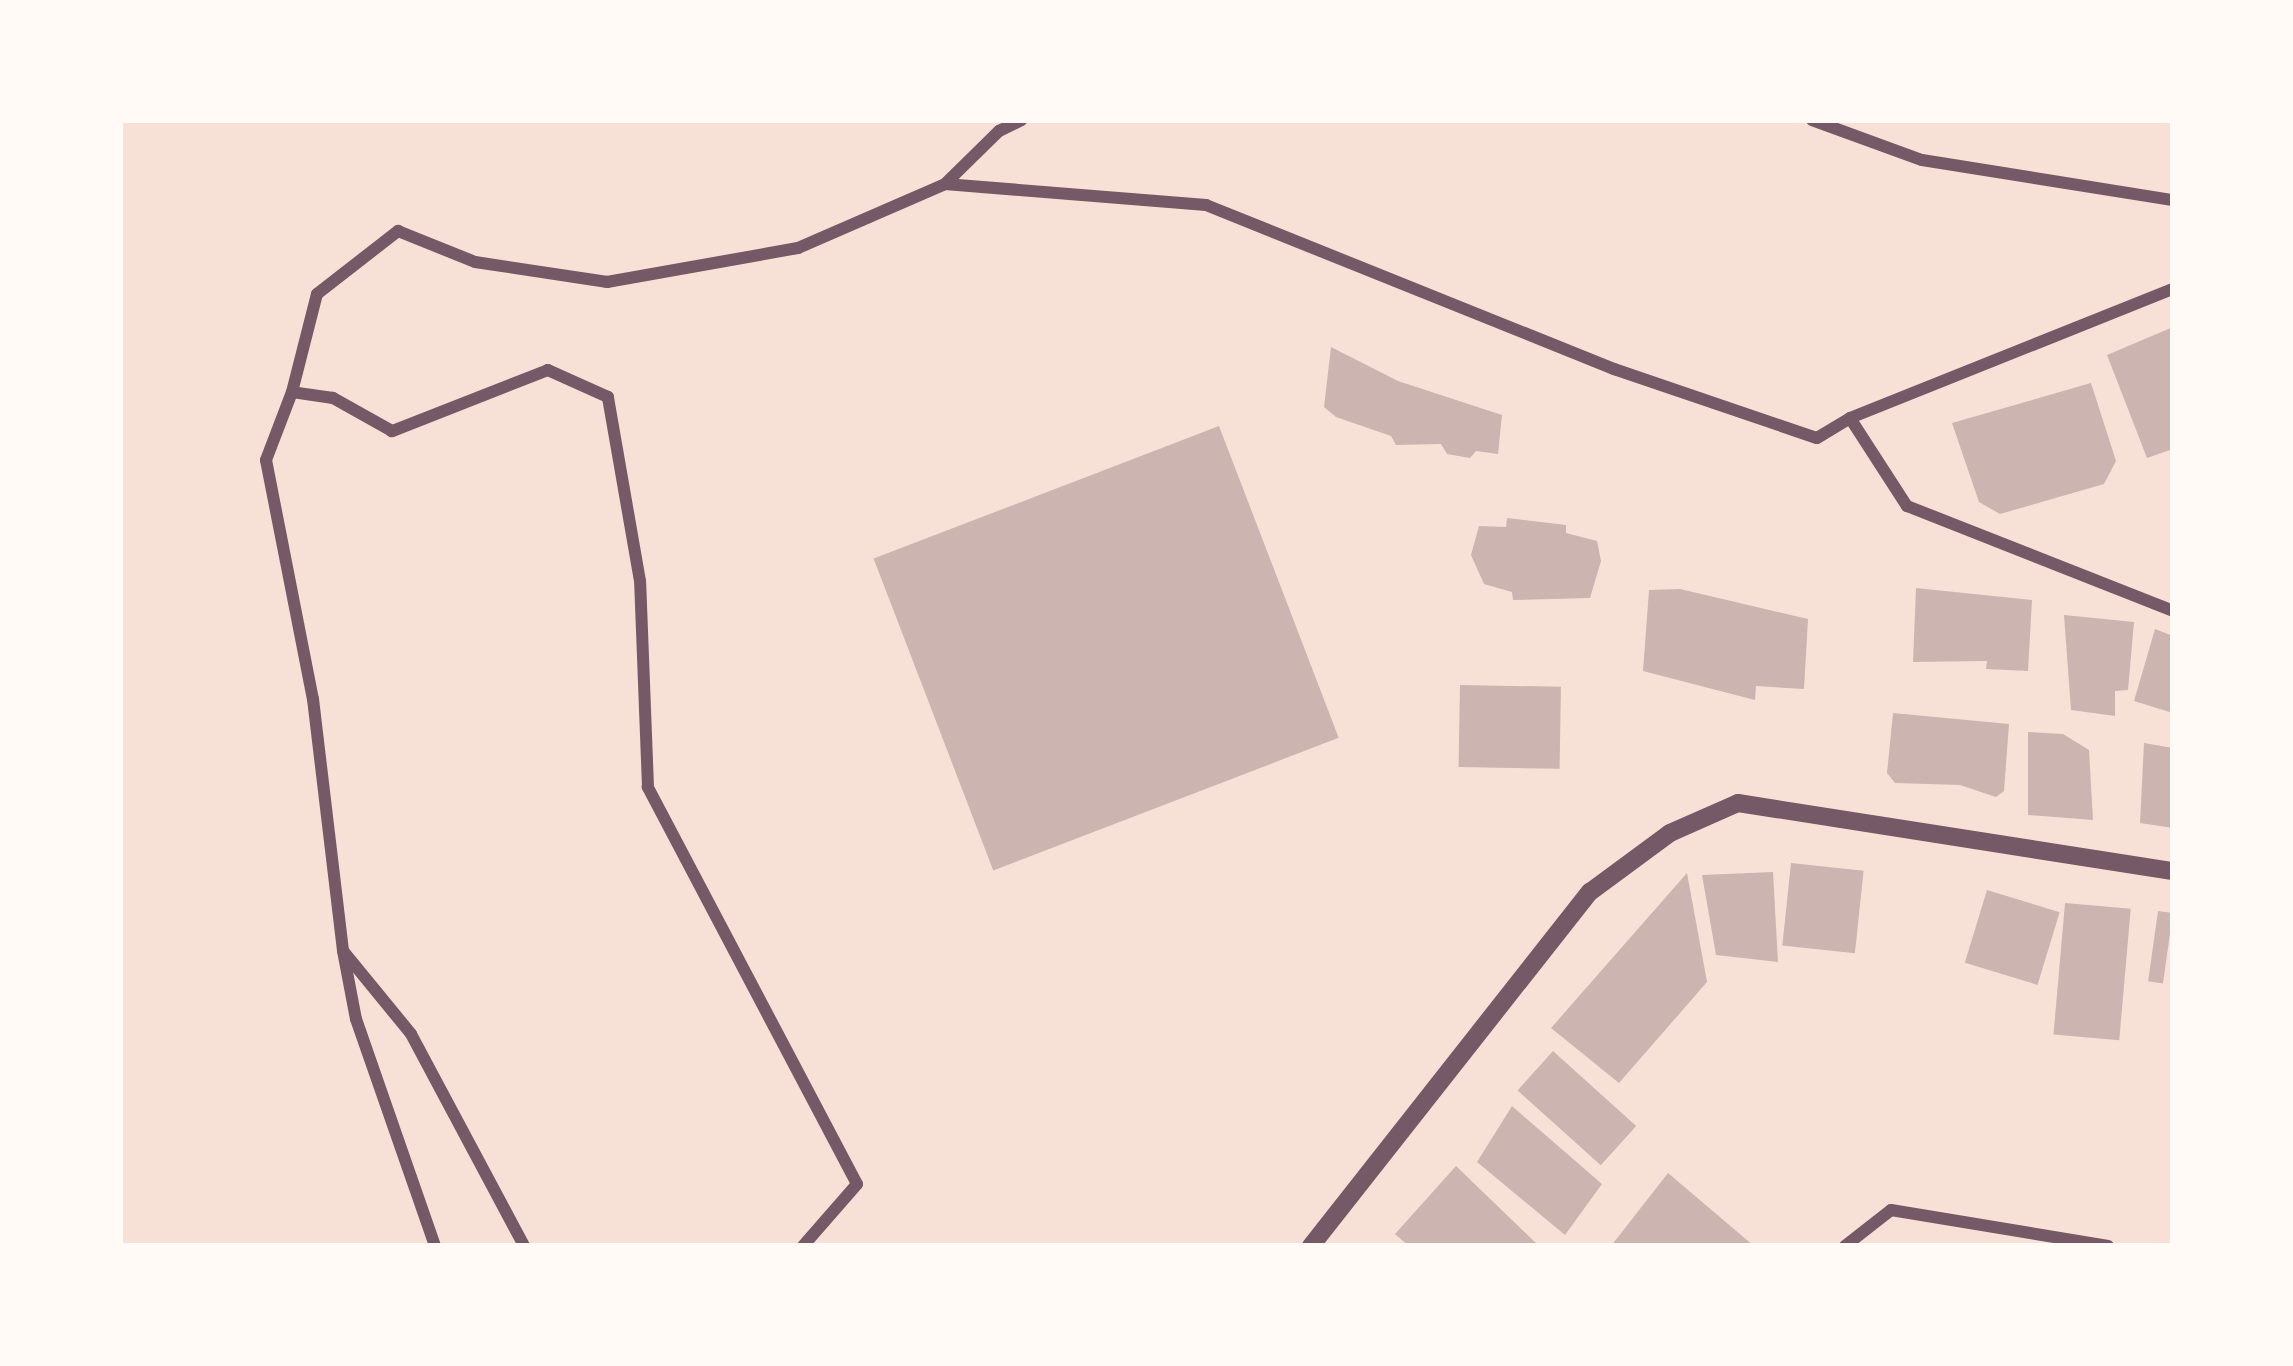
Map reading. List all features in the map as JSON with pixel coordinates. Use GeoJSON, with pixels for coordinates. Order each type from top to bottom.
{"type":"FeatureCollection","features":[{"type":"Feature","properties":{"kind":"street"},"geometry":{"type":"LineString","coordinates":[[435,1246],[356,1018],[343,951],[313,699],[266,460],[292,392],[317,294],[398,231],[475,262],[607,282],[798,248],[946,184],[999,131],[1022,120]]}},
{"type":"Feature","properties":{"kind":"street"},"geometry":{"type":"LineString","coordinates":[[1812,120],[1922,160],[2173,200]]}},
{"type":"Feature","properties":{"kind":"street"},"geometry":{"type":"LineString","coordinates":[[946,184],[1206,206],[1614,369],[1817,438],[1850,418],[2173,289]]}},
{"type":"Feature","properties":{"kind":"street"},"geometry":{"type":"LineString","coordinates":[[292,392],[333,398],[392,431],[548,370],[608,397],[640,581],[648,787],[857,1184],[803,1246]]}},
{"type":"Feature","properties":{"kind":"street"},"geometry":{"type":"LineString","coordinates":[[1850,418],[1906,506],[2173,611]]}},
{"type":"Feature","properties":{"kind":"street"},"geometry":{"type":"LineString","coordinates":[[1311,1246],[1590,892],[1670,833],[1738,803],[2173,872]]}},
{"type":"Feature","properties":{"kind":"street"},"geometry":{"type":"LineString","coordinates":[[343,951],[411,1034],[524,1246]]}},
{"type":"Feature","properties":{"kind":"street"},"geometry":{"type":"LineString","coordinates":[[1845,1246],[1891,1210],[2108,1246]]}},
{"type":"Feature","properties":{"kind":"building"},"geometry":{"type":"Polygon","coordinates":[[[2173,327],[2173,449],[2147,458],[2107,355],[2173,327]]]}},
{"type":"Feature","properties":{"kind":"building"},"geometry":{"type":"Polygon","coordinates":[[[1331,347],[1398,381],[1502,415],[1498,454],[1476,451],[1470,458],[1447,454],[1441,444],[1396,445],[1391,436],[1336,417],[1324,407],[1331,347]]]}},
{"type":"Feature","properties":{"kind":"building"},"geometry":{"type":"Polygon","coordinates":[[[2091,383],[2116,461],[2104,484],[2000,514],[1979,502],[1952,423],[2091,383]]]}},
{"type":"Feature","properties":{"kind":"building"},"geometry":{"type":"Polygon","coordinates":[[[1219,426],[1339,738],[993,870],[874,559],[1219,426]]]}},
{"type":"Feature","properties":{"kind":"building"},"geometry":{"type":"Polygon","coordinates":[[[1507,518],[1566,525],[1566,533],[1597,541],[1601,561],[1590,598],[1513,600],[1512,592],[1484,584],[1471,555],[1479,526],[1506,527],[1507,518]]]}},
{"type":"Feature","properties":{"kind":"building"},"geometry":{"type":"Polygon","coordinates":[[[1916,588],[2032,600],[2028,671],[1986,669],[1987,661],[1913,662],[1916,588]]]}},
{"type":"Feature","properties":{"kind":"building"},"geometry":{"type":"Polygon","coordinates":[[[1680,589],[1808,619],[1804,689],[1756,686],[1755,700],[1643,671],[1649,590],[1680,589]]]}},
{"type":"Feature","properties":{"kind":"building"},"geometry":{"type":"Polygon","coordinates":[[[2064,615],[2134,622],[2128,690],[2115,691],[2115,716],[2071,710],[2064,615]]]}},
{"type":"Feature","properties":{"kind":"building"},"geometry":{"type":"Polygon","coordinates":[[[2155,629],[2173,636],[2173,713],[2134,701],[2155,629]]]}},
{"type":"Feature","properties":{"kind":"building"},"geometry":{"type":"Polygon","coordinates":[[[1460,685],[1561,687],[1560,769],[1459,767],[1460,685]]]}},
{"type":"Feature","properties":{"kind":"building"},"geometry":{"type":"Polygon","coordinates":[[[1893,713],[2009,724],[2004,791],[1996,797],[1960,785],[1895,783],[1887,773],[1893,713]]]}},
{"type":"Feature","properties":{"kind":"building"},"geometry":{"type":"Polygon","coordinates":[[[2028,732],[2063,734],[2089,750],[2093,820],[2028,815],[2028,732]]]}},
{"type":"Feature","properties":{"kind":"building"},"geometry":{"type":"Polygon","coordinates":[[[2144,743],[2173,748],[2173,828],[2140,823],[2144,743]]]}},
{"type":"Feature","properties":{"kind":"building"},"geometry":{"type":"Polygon","coordinates":[[[1791,863],[1864,871],[1855,953],[1782,946],[1791,863]]]}},
{"type":"Feature","properties":{"kind":"building"},"geometry":{"type":"Polygon","coordinates":[[[1773,872],[1778,962],[1716,955],[1702,875],[1773,872]]]}},
{"type":"Feature","properties":{"kind":"building"},"geometry":{"type":"Polygon","coordinates":[[[1687,873],[1707,982],[1619,1083],[1551,1028],[1687,873]]]}},
{"type":"Feature","properties":{"kind":"building"},"geometry":{"type":"Polygon","coordinates":[[[1987,890],[2060,912],[2037,985],[1965,963],[1987,890]]]}},
{"type":"Feature","properties":{"kind":"building"},"geometry":{"type":"Polygon","coordinates":[[[2065,903],[2131,909],[2119,1040],[2053,1034],[2065,903]]]}},
{"type":"Feature","properties":{"kind":"building"},"geometry":{"type":"Polygon","coordinates":[[[2158,911],[2173,913],[2163,983],[2148,981],[2158,911]]]}},
{"type":"Feature","properties":{"kind":"building"},"geometry":{"type":"Polygon","coordinates":[[[1553,1051],[1636,1126],[1601,1165],[1518,1090],[1553,1051]]]}},
{"type":"Feature","properties":{"kind":"building"},"geometry":{"type":"Polygon","coordinates":[[[1512,1106],[1602,1184],[1565,1235],[1477,1162],[1512,1106]]]}},
{"type":"Feature","properties":{"kind":"building"},"geometry":{"type":"Polygon","coordinates":[[[1456,1166],[1539,1246],[1409,1246],[1395,1234],[1456,1166]]]}},
{"type":"Feature","properties":{"kind":"building"},"geometry":{"type":"Polygon","coordinates":[[[1668,1173],[1754,1246],[1611,1246],[1668,1173]]]}}]}
